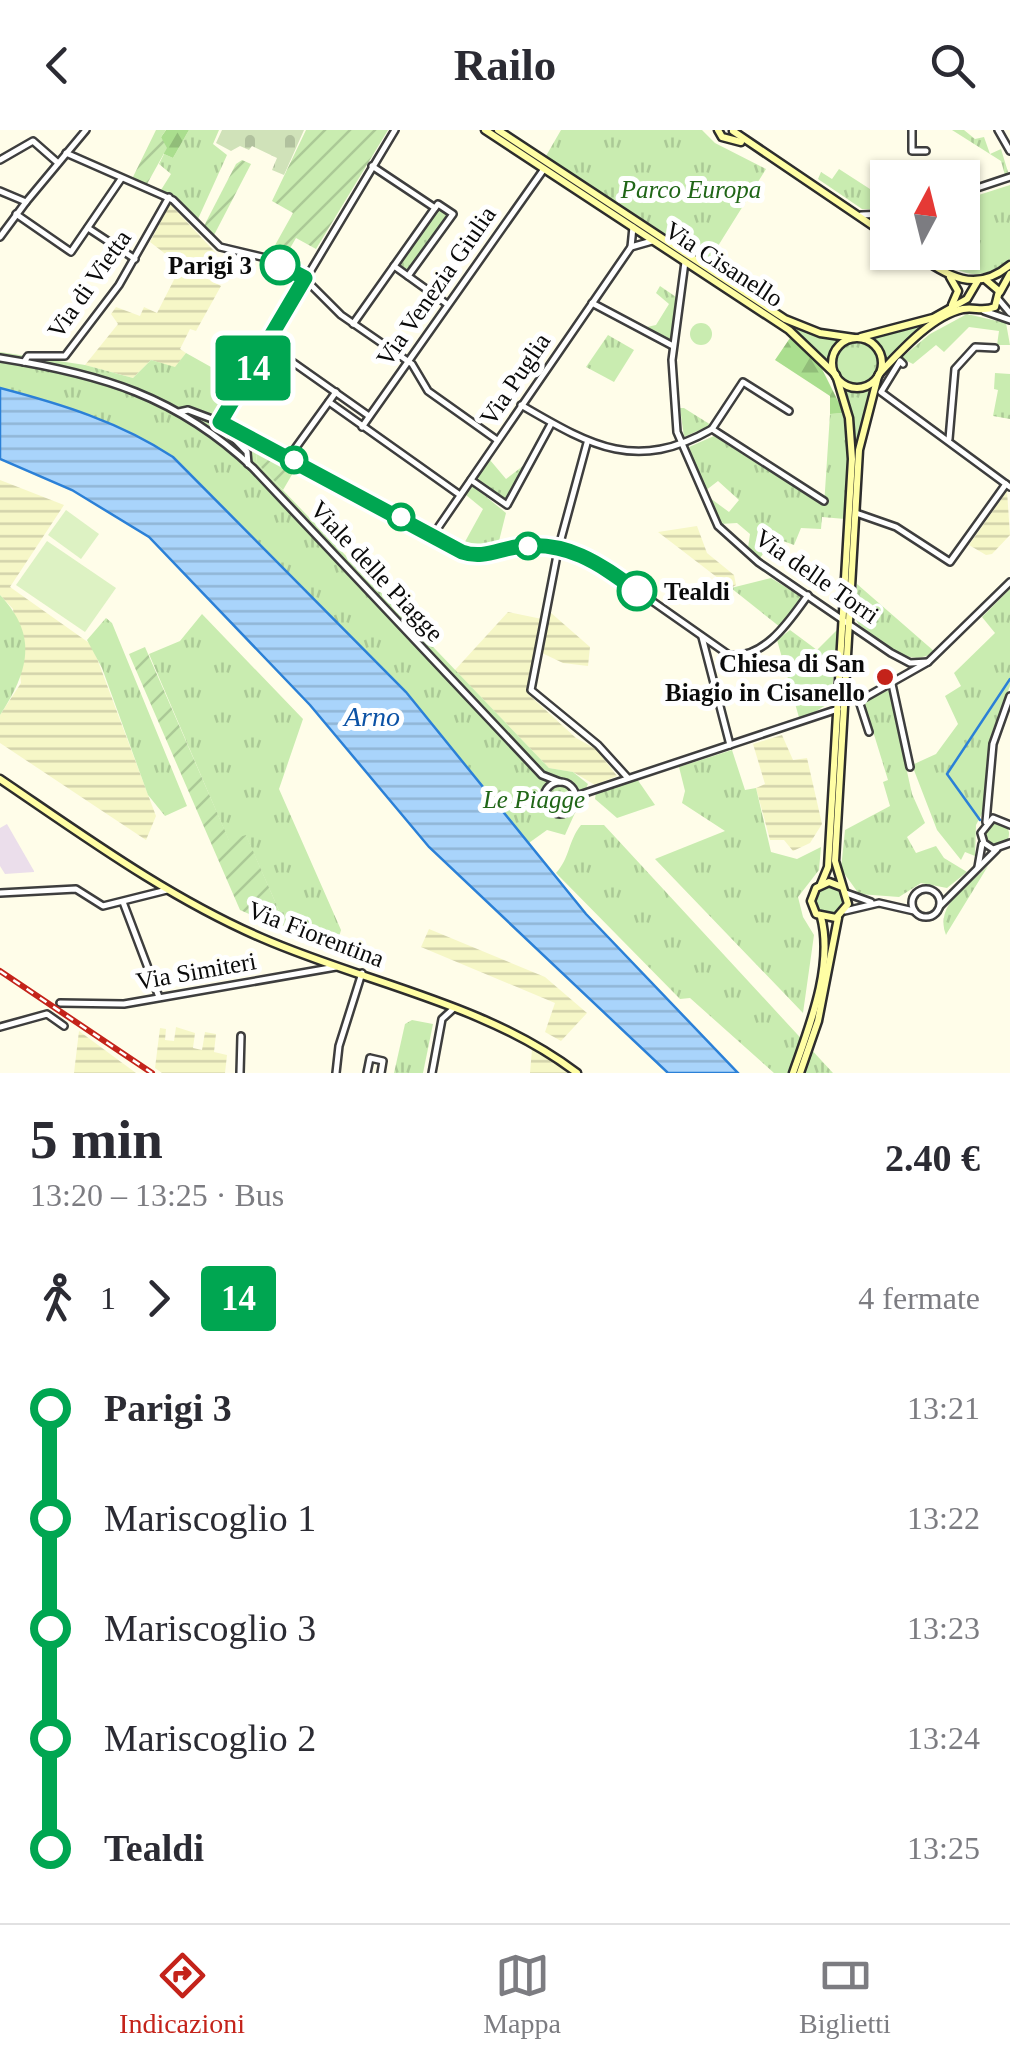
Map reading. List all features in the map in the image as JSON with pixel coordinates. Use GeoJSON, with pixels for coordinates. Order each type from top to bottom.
{"type":"FeatureCollection","features":[{"type":"Feature","properties":{"kind":"main road","name":"Via Cisanello"},"geometry":{"type":"LineString","coordinates":[[484,130],[797,336],[835,375]]}},
{"type":"Feature","properties":{"kind":"main road","name":"Via Cisanello"},"geometry":{"type":"LineString","coordinates":[[498,130],[784,319],[820,333],[856,338]]}},
{"type":"Feature","properties":{"kind":"main road"},"geometry":{"type":"LineString","coordinates":[[718,130],[723,138],[732,132],[870,224]]}},
{"type":"Feature","properties":{"kind":"main road"},"geometry":{"type":"LineString","coordinates":[[951,278],[977,282],[1010,265]]}},
{"type":"Feature","properties":{"kind":"main road"},"geometry":{"type":"LineString","coordinates":[[939,270],[982,310]]}},
{"type":"Feature","properties":{"kind":"main road"},"geometry":{"type":"LineString","coordinates":[[835,375],[855,387],[878,375],[944,318],[962,310],[982,310],[1000,296],[1010,274]]}},
{"type":"Feature","properties":{"kind":"main road"},"geometry":{"type":"LineString","coordinates":[[948,310],[958,296],[951,278]]}},
{"type":"Feature","properties":{"kind":"main road"},"geometry":{"type":"LineString","coordinates":[[986,280],[1000,296]]}},
{"type":"Feature","properties":{"kind":"main road"},"geometry":{"type":"LineString","coordinates":[[796,1073],[818,1005],[832,931],[842,914],[844,890],[836,861],[852,445],[835,375],[836,350],[856,338],[920,323],[948,310],[969,296],[977,282]]}},
{"type":"Feature","properties":{"kind":"main road"},"geometry":{"type":"LineString","coordinates":[[818,1005],[824,946],[821,917],[811,900],[828,867],[861,435],[878,375],[878,351],[856,338]]}},
{"type":"Feature","properties":{"kind":"main road","name":"Via Fiorentina"},"geometry":{"type":"LineString","coordinates":[[0,779],[169,888],[259,937],[452,1009],[536,1046],[577,1073]]}},
{"type":"Feature","properties":{"kind":"main road"},"geometry":{"type":"LineString","coordinates":[[821,884],[844,890]]}},
{"type":"Feature","properties":{"kind":"main road"},"geometry":{"type":"LineString","coordinates":[[821,917],[842,914]]}},
{"type":"Feature","properties":{"kind":"street"},"geometry":{"type":"LineString","coordinates":[[0,236],[86,130]]}},
{"type":"Feature","properties":{"kind":"street"},"geometry":{"type":"LineString","coordinates":[[220,422],[394,130]]}},
{"type":"Feature","properties":{"kind":"street"},"geometry":{"type":"LineString","coordinates":[[912,130],[912,151],[926,151]]}},
{"type":"Feature","properties":{"kind":"street"},"geometry":{"type":"LineString","coordinates":[[998,130],[1010,151]]}},
{"type":"Feature","properties":{"kind":"street"},"geometry":{"type":"LineString","coordinates":[[0,160],[33,141],[58,162]]}},
{"type":"Feature","properties":{"kind":"street"},"geometry":{"type":"LineString","coordinates":[[66,153],[169,198],[220,247],[266,258],[305,278],[353,324],[407,360],[426,390],[497,440]]}},
{"type":"Feature","properties":{"kind":"street"},"geometry":{"type":"LineString","coordinates":[[372,166],[435,208]]}},
{"type":"Feature","properties":{"kind":"street","name":"Via Venezia Giulia"},"geometry":{"type":"LineString","coordinates":[[362,427],[544,169]]}},
{"type":"Feature","properties":{"kind":"street"},"geometry":{"type":"LineString","coordinates":[[980,187],[1010,177]]}},
{"type":"Feature","properties":{"kind":"street"},"geometry":{"type":"LineString","coordinates":[[16,214],[71,252],[121,179]]}},
{"type":"Feature","properties":{"kind":"street"},"geometry":{"type":"LineString","coordinates":[[0,192],[26,202]]}},
{"type":"Feature","properties":{"kind":"street","name":"Via di Vietta"},"geometry":{"type":"LineString","coordinates":[[24,362],[28,356],[65,356],[135,259],[169,198]]}},
{"type":"Feature","properties":{"kind":"street"},"geometry":{"type":"LineString","coordinates":[[353,324],[438,204],[453,214],[408,276]]}},
{"type":"Feature","properties":{"kind":"street"},"geometry":{"type":"LineString","coordinates":[[854,214],[870,214]]}},
{"type":"Feature","properties":{"kind":"street"},"geometry":{"type":"LineString","coordinates":[[88,228],[135,259]]}},
{"type":"Feature","properties":{"kind":"street"},"geometry":{"type":"LineString","coordinates":[[633,228],[632,247],[654,242]]}},
{"type":"Feature","properties":{"kind":"street","name":"Via Puglia"},"geometry":{"type":"LineString","coordinates":[[433,535],[632,247]]}},
{"type":"Feature","properties":{"kind":"street","name":"Via delle Torri"},"geometry":{"type":"LineString","coordinates":[[685,262],[674,346],[675,408],[682,446],[719,528],[758,562],[903,660],[928,662]]}},
{"type":"Feature","properties":{"kind":"street"},"geometry":{"type":"LineString","coordinates":[[394,266],[447,304]]}},
{"type":"Feature","properties":{"kind":"street"},"geometry":{"type":"LineString","coordinates":[[1000,296],[1010,316]]}},
{"type":"Feature","properties":{"kind":"street"},"geometry":{"type":"LineString","coordinates":[[592,303],[674,346]]}},
{"type":"Feature","properties":{"kind":"street"},"geometry":{"type":"LineString","coordinates":[[982,310],[1010,316]]}},
{"type":"Feature","properties":{"kind":"street"},"geometry":{"type":"LineString","coordinates":[[267,344],[370,416]]}},
{"type":"Feature","properties":{"kind":"street"},"geometry":{"type":"LineString","coordinates":[[949,440],[957,366],[975,347],[995,348]]}},
{"type":"Feature","properties":{"kind":"street","name":"Viale delle Piagge"},"geometry":{"type":"LineString","coordinates":[[0,358],[116,382],[179,412],[248,464],[542,774],[560,782]]}},
{"type":"Feature","properties":{"kind":"street"},"geometry":{"type":"LineString","coordinates":[[856,513],[896,527],[950,562],[1008,485],[881,392],[891,372],[900,361],[903,364]]}},
{"type":"Feature","properties":{"kind":"street"},"geometry":{"type":"LineString","coordinates":[[521,405],[587,443],[622,451],[682,446],[712,429],[743,382],[789,411]]}},
{"type":"Feature","properties":{"kind":"street"},"geometry":{"type":"LineString","coordinates":[[289,458],[336,392]]}},
{"type":"Feature","properties":{"kind":"street"},"geometry":{"type":"LineString","coordinates":[[329,402],[460,495]]}},
{"type":"Feature","properties":{"kind":"street"},"geometry":{"type":"LineString","coordinates":[[351,419],[358,408]]}},
{"type":"Feature","properties":{"kind":"street"},"geometry":{"type":"LineString","coordinates":[[179,412],[188,410],[220,422],[471,555],[522,546],[585,554],[728,655],[746,654],[783,630],[808,596]]}},
{"type":"Feature","properties":{"kind":"street"},"geometry":{"type":"LineString","coordinates":[[220,422],[247,452],[248,464]]}},
{"type":"Feature","properties":{"kind":"street"},"geometry":{"type":"LineString","coordinates":[[471,480],[507,505],[552,423]]}},
{"type":"Feature","properties":{"kind":"street"},"geometry":{"type":"LineString","coordinates":[[712,429],[824,501]]}},
{"type":"Feature","properties":{"kind":"street"},"geometry":{"type":"LineString","coordinates":[[587,443],[558,550],[530,690],[598,745],[627,777]]}},
{"type":"Feature","properties":{"kind":"street"},"geometry":{"type":"LineString","coordinates":[[869,732],[860,701],[928,662],[1010,582]]}},
{"type":"Feature","properties":{"kind":"street"},"geometry":{"type":"LineString","coordinates":[[702,637],[730,745]]}},
{"type":"Feature","properties":{"kind":"street"},"geometry":{"type":"LineString","coordinates":[[892,684],[910,767]]}},
{"type":"Feature","properties":{"kind":"street"},"geometry":{"type":"LineString","coordinates":[[978,867],[993,744],[1010,696]]}},
{"type":"Feature","properties":{"kind":"street"},"geometry":{"type":"LineString","coordinates":[[576,796],[570,786],[560,782],[547,790],[545,803],[555,814],[570,811],[576,796],[838,709]]}},
{"type":"Feature","properties":{"kind":"street","name":"Viale delle Piagge"},"geometry":{"type":"LineString","coordinates":[[542,774],[547,790]]}},
{"type":"Feature","properties":{"kind":"street"},"geometry":{"type":"LineString","coordinates":[[986,822],[998,818],[1010,825]]}},
{"type":"Feature","properties":{"kind":"street"},"geometry":{"type":"LineString","coordinates":[[982,840],[997,850]]}},
{"type":"Feature","properties":{"kind":"street"},"geometry":{"type":"LineString","coordinates":[[844,890],[930,916],[978,867],[1010,842]]}},
{"type":"Feature","properties":{"kind":"street"},"geometry":{"type":"LineString","coordinates":[[0,893],[70,888],[85,892],[98,906],[169,888]]}},
{"type":"Feature","properties":{"kind":"street"},"geometry":{"type":"LineString","coordinates":[[892,904],[926,889],[958,889]]}},
{"type":"Feature","properties":{"kind":"street"},"geometry":{"type":"LineString","coordinates":[[935,892],[940,906]]}},
{"type":"Feature","properties":{"kind":"street"},"geometry":{"type":"LineString","coordinates":[[914,895],[915,911]]}},
{"type":"Feature","properties":{"kind":"street"},"geometry":{"type":"LineString","coordinates":[[123,902],[160,998]]}},
{"type":"Feature","properties":{"kind":"street"},"geometry":{"type":"LineString","coordinates":[[842,914],[878,903]]}},
{"type":"Feature","properties":{"kind":"street","name":"Via Simiteri"},"geometry":{"type":"LineString","coordinates":[[60,1003],[113,1005],[339,965]]}},
{"type":"Feature","properties":{"kind":"street"},"geometry":{"type":"LineString","coordinates":[[336,1073],[339,1046],[362,973]]}},
{"type":"Feature","properties":{"kind":"street"},"geometry":{"type":"LineString","coordinates":[[432,1073],[442,1019],[439,1004]]}},
{"type":"Feature","properties":{"kind":"street"},"geometry":{"type":"LineString","coordinates":[[442,1019],[452,1009]]}},
{"type":"Feature","properties":{"kind":"street"},"geometry":{"type":"LineString","coordinates":[[0,1028],[46,1014],[64,1026]]}},
{"type":"Feature","properties":{"kind":"street"},"geometry":{"type":"LineString","coordinates":[[240,1073],[241,1036]]}},
{"type":"Feature","properties":{"kind":"street"},"geometry":{"type":"LineString","coordinates":[[367,1073],[370,1058],[383,1061],[380,1073]]}},
{"type":"Feature","properties":{"kind":"shaded area"},"geometry":{"type":"Polygon","coordinates":[[[7,824],[34,872],[5,874],[0,866],[0,828],[7,824]]]}},
{"type":"Feature","properties":{"kind":"green space"},"geometry":{"type":"Polygon","coordinates":[[[156,130],[166,130],[161,137],[167,148],[147,184],[132,179],[156,130]]]}},
{"type":"Feature","properties":{"kind":"green space"},"geometry":{"type":"Polygon","coordinates":[[[166,130],[189,130],[173,158],[164,154],[161,137],[166,130]]]}},
{"type":"Feature","properties":{"kind":"green space"},"geometry":{"type":"Polygon","coordinates":[[[189,130],[219,130],[213,144],[227,155],[198,219],[161,190],[171,174],[159,164],[164,154],[173,158],[189,130]]]}},
{"type":"Feature","properties":{"kind":"green space"},"geometry":{"type":"Polygon","coordinates":[[[222,130],[304,130],[284,175],[272,170],[277,158],[252,146],[249,150],[240,146],[231,151],[216,143],[222,130]]]}},
{"type":"Feature","properties":{"kind":"green space"},"geometry":{"type":"Polygon","coordinates":[[[306,130],[388,130],[316,249],[296,238],[282,262],[269,256],[293,213],[272,201],[306,130]]]}},
{"type":"Feature","properties":{"kind":"green space","name":"Parco Europa"},"geometry":{"type":"Polygon","coordinates":[[[561,130],[702,130],[715,143],[766,169],[708,262],[546,156],[561,130]]]}},
{"type":"Feature","properties":{"kind":"green space"},"geometry":{"type":"Polygon","coordinates":[[[952,130],[964,130],[975,139],[984,137],[990,154],[1001,149],[1008,172],[1005,175],[1001,161],[952,130]]]}},
{"type":"Feature","properties":{"kind":"green space"},"geometry":{"type":"Polygon","coordinates":[[[242,160],[251,164],[213,237],[204,227],[236,164],[242,160]]]}},
{"type":"Feature","properties":{"kind":"green space"},"geometry":{"type":"Polygon","coordinates":[[[839,169],[870,189],[870,209],[862,209],[818,179],[821,172],[832,179],[839,169]]]}},
{"type":"Feature","properties":{"kind":"green space"},"geometry":{"type":"Polygon","coordinates":[[[1010,185],[1010,259],[988,272],[970,274],[959,270],[980,270],[980,195],[1010,185]]]}},
{"type":"Feature","properties":{"kind":"green space"},"geometry":{"type":"Polygon","coordinates":[[[170,204],[215,252],[202,276],[221,286],[196,331],[190,329],[180,349],[186,353],[175,368],[151,360],[133,378],[85,365],[118,324],[111,314],[116,307],[140,316],[144,307],[157,313],[181,266],[150,242],[170,204]]]}},
{"type":"Feature","properties":{"kind":"green space"},"geometry":{"type":"Polygon","coordinates":[[[439,208],[448,215],[408,272],[399,265],[439,208]]]}},
{"type":"Feature","properties":{"kind":"green space"},"geometry":{"type":"Polygon","coordinates":[[[660,286],[676,297],[671,340],[647,327],[656,325],[669,304],[656,293],[660,286]]]}},
{"type":"Feature","properties":{"kind":"green space"},"geometry":{"type":"Polygon","coordinates":[[[967,314],[1006,323],[1010,345],[997,345],[999,331],[969,327],[944,352],[936,345],[913,364],[901,358],[930,334],[967,314]]]}},
{"type":"Feature","properties":{"kind":"green space"},"geometry":{"type":"Polygon","coordinates":[[[939,318],[886,363],[883,351],[872,338],[939,318]]]}},
{"type":"Feature","properties":{"kind":"green space"},"geometry":{"type":"Polygon","coordinates":[[[785,322],[840,340],[825,361],[785,322]]]}},
{"type":"Feature","properties":{"kind":"green space"},"geometry":{"type":"Polygon","coordinates":[[[701,323],[709,326],[709,342],[701,345],[693,342],[690,334],[693,326],[701,323]]]}},
{"type":"Feature","properties":{"kind":"green space"},"geometry":{"type":"Polygon","coordinates":[[[608,335],[634,350],[614,382],[586,367],[608,335]]]}},
{"type":"Feature","properties":{"kind":"green space"},"geometry":{"type":"Polygon","coordinates":[[[790,338],[820,365],[844,413],[830,414],[830,396],[775,360],[790,338]]]}},
{"type":"Feature","properties":{"kind":"green space"},"geometry":{"type":"Polygon","coordinates":[[[857,343],[871,349],[877,363],[871,377],[857,383],[843,377],[837,363],[843,349],[857,343]]]}},
{"type":"Feature","properties":{"kind":"green space","name":"Le Piagge"},"geometry":{"type":"Polygon","coordinates":[[[0,352],[85,365],[133,378],[151,360],[175,367],[186,353],[236,381],[220,410],[211,414],[213,423],[255,444],[257,463],[549,768],[573,772],[588,784],[565,835],[547,830],[526,845],[406,692],[173,457],[90,416],[0,388],[0,352]]]}},
{"type":"Feature","properties":{"kind":"green space"},"geometry":{"type":"Polygon","coordinates":[[[995,373],[1010,374],[1010,419],[993,416],[998,390],[994,389],[995,373]]]}},
{"type":"Feature","properties":{"kind":"green space"},"geometry":{"type":"Polygon","coordinates":[[[844,390],[870,390],[857,440],[847,611],[854,455],[844,390]]]}},
{"type":"Feature","properties":{"kind":"green space"},"geometry":{"type":"Polygon","coordinates":[[[680,408],[684,408],[711,425],[684,437],[680,408]]]}},
{"type":"Feature","properties":{"kind":"green space"},"geometry":{"type":"Polygon","coordinates":[[[844,413],[848,441],[845,519],[822,517],[821,529],[801,528],[794,545],[775,538],[760,558],[748,548],[750,534],[737,523],[720,524],[710,498],[729,512],[739,500],[718,481],[705,491],[689,447],[714,436],[824,506],[830,414],[844,413]]]}},
{"type":"Feature","properties":{"kind":"green space"},"geometry":{"type":"Polygon","coordinates":[[[255,444],[297,466],[283,490],[257,463],[255,444]]]}},
{"type":"Feature","properties":{"kind":"green space"},"geometry":{"type":"Polygon","coordinates":[[[490,460],[506,479],[528,462],[506,501],[476,480],[490,460]]]}},
{"type":"Feature","properties":{"kind":"green space"},"geometry":{"type":"Polygon","coordinates":[[[0,480],[64,505],[10,587],[92,645],[156,816],[146,840],[0,743],[0,715],[21,683],[13,609],[0,595],[0,480]]]}},
{"type":"Feature","properties":{"kind":"green space"},"geometry":{"type":"Polygon","coordinates":[[[473,486],[506,513],[497,549],[476,554],[461,549],[483,509],[466,495],[473,486]]]}},
{"type":"Feature","properties":{"kind":"green space"},"geometry":{"type":"Polygon","coordinates":[[[1007,491],[1010,535],[992,554],[986,555],[969,545],[1007,491]]]}},
{"type":"Feature","properties":{"kind":"green space"},"geometry":{"type":"Polygon","coordinates":[[[66,510],[99,534],[81,559],[48,535],[66,510]]]}},
{"type":"Feature","properties":{"kind":"green space"},"geometry":{"type":"Polygon","coordinates":[[[697,526],[707,553],[734,575],[736,585],[731,588],[658,532],[697,526]]]}},
{"type":"Feature","properties":{"kind":"green space"},"geometry":{"type":"Polygon","coordinates":[[[47,541],[116,588],[85,632],[16,585],[47,541]]]}},
{"type":"Feature","properties":{"kind":"green space"},"geometry":{"type":"Polygon","coordinates":[[[771,578],[802,597],[780,627],[731,588],[771,578]]]}},
{"type":"Feature","properties":{"kind":"green space"},"geometry":{"type":"Polygon","coordinates":[[[857,584],[935,652],[925,657],[904,656],[859,625],[855,618],[857,584]]]}},
{"type":"Feature","properties":{"kind":"green space"},"geometry":{"type":"Polygon","coordinates":[[[1010,589],[1010,686],[991,735],[985,808],[976,825],[975,856],[965,852],[961,860],[937,830],[912,765],[936,754],[958,724],[945,696],[961,686],[954,673],[995,633],[982,617],[1010,589]]]}},
{"type":"Feature","properties":{"kind":"green space"},"geometry":{"type":"Polygon","coordinates":[[[0,595],[20,625],[25,654],[17,684],[0,715],[0,595]]]}},
{"type":"Feature","properties":{"kind":"green space"},"geometry":{"type":"Polygon","coordinates":[[[508,612],[542,619],[527,693],[576,738],[596,749],[617,776],[595,785],[573,772],[549,768],[455,670],[508,612]]]}},
{"type":"Feature","properties":{"kind":"green space"},"geometry":{"type":"Polygon","coordinates":[[[550,612],[590,647],[588,666],[563,663],[542,653],[550,612]]]}},
{"type":"Feature","properties":{"kind":"green space"},"geometry":{"type":"Polygon","coordinates":[[[202,614],[303,719],[279,789],[341,930],[336,947],[288,931],[246,836],[229,841],[149,654],[180,641],[202,614]]]}},
{"type":"Feature","properties":{"kind":"green space"},"geometry":{"type":"Polygon","coordinates":[[[106,618],[112,623],[187,806],[165,816],[148,795],[102,668],[87,640],[106,618]]]}},
{"type":"Feature","properties":{"kind":"green space"},"geometry":{"type":"Polygon","coordinates":[[[838,629],[831,702],[800,721],[777,640],[790,630],[817,650],[838,629]]]}},
{"type":"Feature","properties":{"kind":"green space"},"geometry":{"type":"Polygon","coordinates":[[[145,647],[229,840],[246,835],[288,931],[240,910],[129,654],[145,647]]]}},
{"type":"Feature","properties":{"kind":"green space"},"geometry":{"type":"Polygon","coordinates":[[[889,690],[912,794],[925,823],[907,837],[916,853],[936,846],[944,858],[967,872],[947,888],[921,883],[899,897],[859,894],[841,869],[845,830],[890,806],[883,782],[888,780],[864,702],[889,690]]]}},
{"type":"Feature","properties":{"kind":"green space"},"geometry":{"type":"Polygon","coordinates":[[[782,735],[793,760],[807,758],[822,824],[810,843],[793,851],[784,840],[770,840],[756,788],[765,784],[753,744],[782,735]]]}},
{"type":"Feature","properties":{"kind":"green space"},"geometry":{"type":"Polygon","coordinates":[[[732,750],[745,790],[756,788],[771,852],[797,859],[821,847],[819,870],[798,897],[803,917],[814,935],[803,1013],[655,859],[725,831],[682,803],[685,791],[679,767],[732,750]]]}},
{"type":"Feature","properties":{"kind":"green space"},"geometry":{"type":"Polygon","coordinates":[[[637,779],[655,805],[617,818],[595,799],[596,792],[637,779]]]}},
{"type":"Feature","properties":{"kind":"green space"},"geometry":{"type":"Polygon","coordinates":[[[997,822],[1009,834],[997,846],[985,834],[997,822]]]}},
{"type":"Feature","properties":{"kind":"green space"},"geometry":{"type":"Polygon","coordinates":[[[581,825],[604,825],[833,1073],[774,1073],[690,998],[680,999],[556,873],[581,825]]]}},
{"type":"Feature","properties":{"kind":"green space"},"geometry":{"type":"Polygon","coordinates":[[[988,866],[946,935],[945,914],[949,905],[988,866]]]}},
{"type":"Feature","properties":{"kind":"green space"},"geometry":{"type":"Polygon","coordinates":[[[830,886],[840,890],[844,900],[840,910],[830,914],[820,910],[816,900],[820,890],[830,886]]]}},
{"type":"Feature","properties":{"kind":"green space"},"geometry":{"type":"Polygon","coordinates":[[[429,929],[545,977],[587,1013],[561,1041],[545,1032],[555,1003],[421,947],[429,929]]]}},
{"type":"Feature","properties":{"kind":"green space"},"geometry":{"type":"Polygon","coordinates":[[[412,1020],[433,1024],[423,1073],[394,1073],[405,1024],[412,1020]]]}},
{"type":"Feature","properties":{"kind":"green space"},"geometry":{"type":"Polygon","coordinates":[[[176,1027],[195,1033],[193,1048],[202,1050],[205,1032],[216,1034],[214,1052],[227,1055],[225,1073],[162,1073],[155,1068],[160,1028],[166,1029],[165,1040],[174,1041],[176,1027]]]}},
{"type":"Feature","properties":{"kind":"green space"},"geometry":{"type":"Polygon","coordinates":[[[79,1031],[136,1073],[74,1073],[79,1031]]]}},
{"type":"Feature","properties":{"kind":"green space"},"geometry":{"type":"Polygon","coordinates":[[[532,1049],[551,1060],[568,1073],[530,1073],[532,1049]]]}},
{"type":"Feature","properties":{"kind":"water","name":"Arno"},"geometry":{"type":"Polygon","coordinates":[[[0,388],[90,415],[173,457],[406,692],[586,914],[738,1073],[668,1073],[429,847],[310,705],[149,537],[72,490],[0,459],[0,388]]]}},
{"type":"Feature","properties":{"kind":"waterway"},"geometry":{"type":"LineString","coordinates":[[980,820],[947,774],[1010,679]]}},
{"type":"Feature","properties":{"kind":"railway"},"geometry":{"type":"LineString","coordinates":[[0,971],[152,1073]]}},
{"type":"Feature","properties":{"kind":"bus line","name":"14"},"geometry":{"type":"LineString","coordinates":[[280,265],[305,278],[220,422],[462,552],[479,556],[522,546],[580,552],[637,591]]}},
{"type":"Feature","properties":{"kind":"place","name":"Parigi 3"},"geometry":{"type":"Point","coordinates":[280,265]}},
{"type":"Feature","properties":{"kind":"place","name":"Tealdi"},"geometry":{"type":"Point","coordinates":[637,591]}},
{"type":"Feature","properties":{"kind":"place","name":"Chiesa di San Biagio in Cisanello"},"geometry":{"type":"Point","coordinates":[885,677]}}]}
